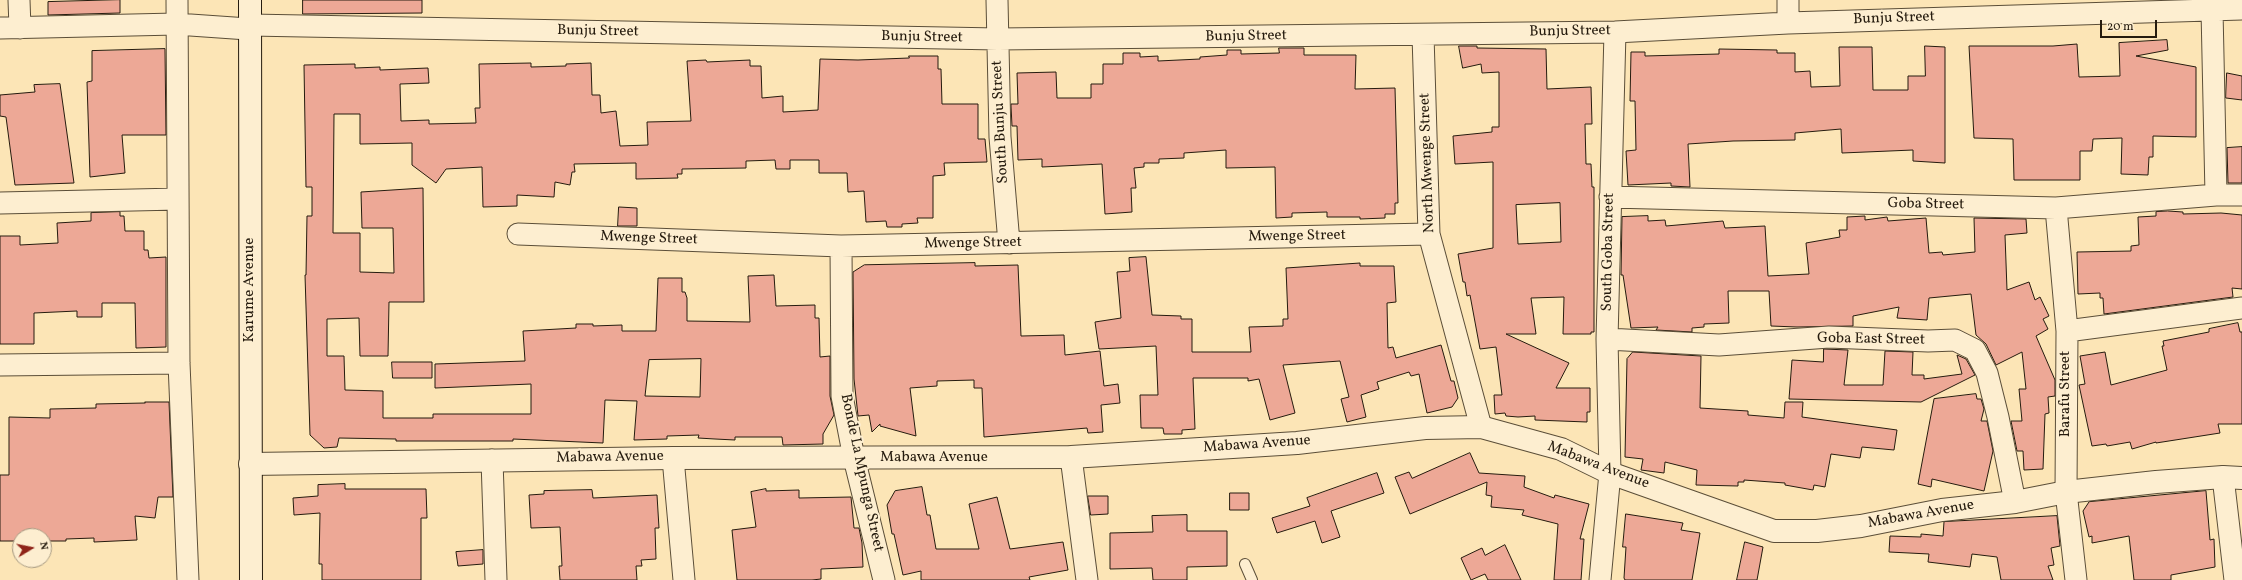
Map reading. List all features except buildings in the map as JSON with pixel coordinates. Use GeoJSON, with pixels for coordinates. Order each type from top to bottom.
{"type":"FeatureCollection","features":[{"type":"Feature","properties":{"kind":"street"},"geometry":{"type":"LineString","coordinates":[[10,28],[19,0]]}},
{"type":"Feature","properties":{"kind":"street"},"geometry":{"type":"LineString","coordinates":[[177,0],[185,25],[178,199],[179,363],[188,580]]}},
{"type":"Feature","properties":{"kind":"street","name":"Karume Avenue"},"geometry":{"type":"LineString","coordinates":[[250,0],[251,580]]}},
{"type":"Feature","properties":{"kind":"street","name":"South Bunju Street"},"geometry":{"type":"LineString","coordinates":[[997,0],[1000,137],[1009,243]]}},
{"type":"Feature","properties":{"kind":"street"},"geometry":{"type":"LineString","coordinates":[[1788,0],[1788,23]]}},
{"type":"Feature","properties":{"kind":"street","name":"Bunju Street"},"geometry":{"type":"LineString","coordinates":[[10,28],[185,25],[227,27],[998,39],[1615,32],[1788,23],[2242,9]]}},
{"type":"Feature","properties":{"kind":"street"},"geometry":{"type":"LineString","coordinates":[[2212,10],[2216,195]]}},
{"type":"Feature","properties":{"kind":"street","name":"South Goba Street"},"geometry":{"type":"LineString","coordinates":[[1600,580],[1610,472],[1607,338],[1615,32]]}},
{"type":"Feature","properties":{"kind":"street","name":"North Mwenge Street"},"geometry":{"type":"LineString","coordinates":[[1423,35],[1429,234],[1481,428]]}},
{"type":"Feature","properties":{"kind":"street","name":"Goba Street"},"geometry":{"type":"LineString","coordinates":[[1610,197],[2056,208],[2216,195],[2242,195]]}},
{"type":"Feature","properties":{"kind":"street"},"geometry":{"type":"LineString","coordinates":[[0,203],[178,199]]}},
{"type":"Feature","properties":{"kind":"street","name":"Barafu Street"},"geometry":{"type":"LineString","coordinates":[[2056,208],[2067,331],[2066,492],[2076,580]]}},
{"type":"Feature","properties":{"kind":"street","name":"Mwenge Street"},"geometry":{"type":"LineString","coordinates":[[518,234],[841,246],[1429,234]]}},
{"type":"Feature","properties":{"kind":"street","name":"Bonde La Mpunga Street"},"geometry":{"type":"LineString","coordinates":[[841,246],[842,396],[854,458],[884,580]]}},
{"type":"Feature","properties":{"kind":"street"},"geometry":{"type":"LineString","coordinates":[[2067,331],[2242,308]]}},
{"type":"Feature","properties":{"kind":"street","name":"Goba East Street"},"geometry":{"type":"LineString","coordinates":[[1607,338],[1719,345],[1829,337],[1928,341],[1954,340],[1975,350],[1987,373],[1998,417],[2015,502]]}},
{"type":"Feature","properties":{"kind":"street"},"geometry":{"type":"LineString","coordinates":[[0,365],[179,363]]}},
{"type":"Feature","properties":{"kind":"street","name":"Mabawa Avenue"},"geometry":{"type":"LineString","coordinates":[[250,464],[673,458],[1071,457],[1297,443],[1425,428],[1481,428],[1561,449],[1610,472],[1774,531],[1817,531],[1862,526],[1942,510],[2015,502],[2066,492],[2156,482],[2232,477]]}},
{"type":"Feature","properties":{"kind":"street"},"geometry":{"type":"LineString","coordinates":[[1071,457],[1087,580]]}},
{"type":"Feature","properties":{"kind":"street"},"geometry":{"type":"LineString","coordinates":[[673,458],[684,580]]}},
{"type":"Feature","properties":{"kind":"street"},"geometry":{"type":"LineString","coordinates":[[492,460],[496,580]]}},
{"type":"Feature","properties":{"kind":"street"},"geometry":{"type":"LineString","coordinates":[[2232,477],[2235,580]]}},
{"type":"Feature","properties":{"kind":"lane"},"geometry":{"type":"LineString","coordinates":[[1245,564],[1252,580]]}}]}
